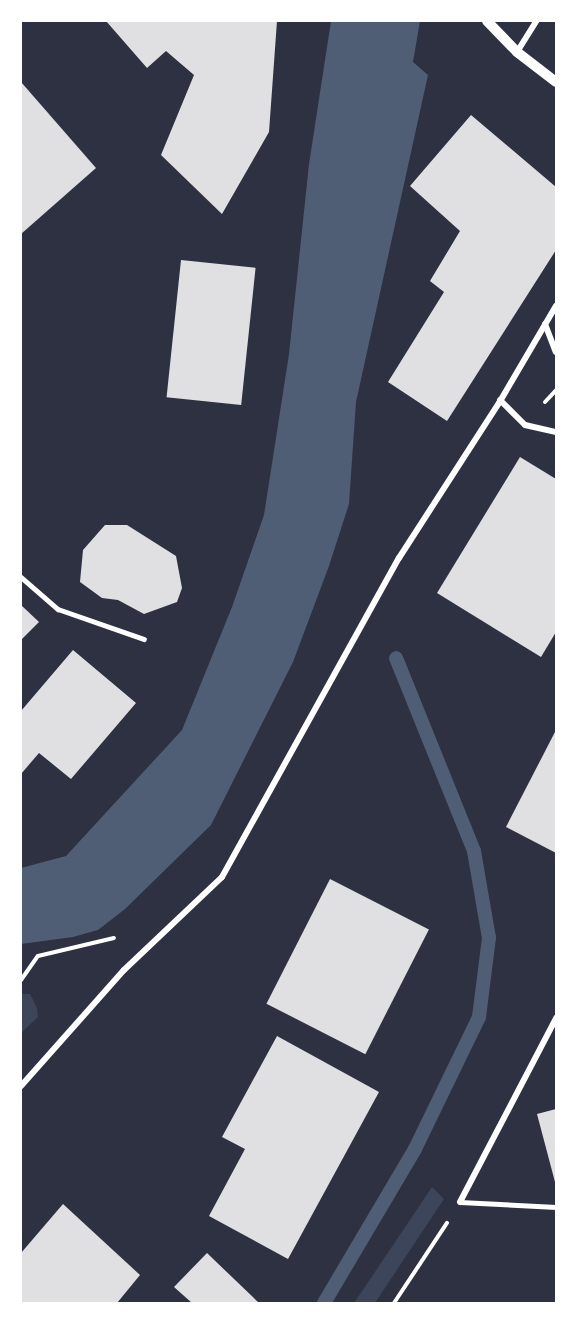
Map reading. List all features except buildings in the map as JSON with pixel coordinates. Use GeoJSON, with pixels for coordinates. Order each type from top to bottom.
{"type":"FeatureCollection","features":[{"type":"Feature","properties":{"kind":"street"},"geometry":{"type":"LineString","coordinates":[[487,21],[517,52],[556,82]]}},
{"type":"Feature","properties":{"kind":"street"},"geometry":{"type":"LineString","coordinates":[[517,52],[536,21]]}},
{"type":"Feature","properties":{"kind":"street"},"geometry":{"type":"LineString","coordinates":[[21,1086],[124,970],[222,877],[399,558],[500,400],[556,306]]}},
{"type":"Feature","properties":{"kind":"street"},"geometry":{"type":"LineString","coordinates":[[545,324],[556,352]]}},
{"type":"Feature","properties":{"kind":"street"},"geometry":{"type":"LineString","coordinates":[[500,400],[525,425],[556,432]]}},
{"type":"Feature","properties":{"kind":"street"},"geometry":{"type":"LineString","coordinates":[[460,1202],[556,1018]]}},
{"type":"Feature","properties":{"kind":"lane"},"geometry":{"type":"LineString","coordinates":[[21,577],[58,609],[144,639]]}},
{"type":"Feature","properties":{"kind":"lane"},"geometry":{"type":"LineString","coordinates":[[460,1202],[556,1207]]}},
{"type":"Feature","properties":{"kind":"path"},"geometry":{"type":"LineString","coordinates":[[21,980],[38,956],[111,940],[120,933]]}},
{"type":"Feature","properties":{"kind":"path"},"geometry":{"type":"LineString","coordinates":[[394,1303],[460,1202]]}},
{"type":"Feature","properties":{"kind":"shaded area"},"geometry":{"type":"Polygon","coordinates":[[[331,21],[420,21],[413,62],[428,75],[356,402],[349,504],[329,566],[293,662],[211,825],[125,909],[98,930],[73,937],[21,944],[21,868],[66,856],[182,730],[232,607],[264,515],[289,354],[309,164],[331,21]]]}},
{"type":"Feature","properties":{"kind":"shaded area"},"geometry":{"type":"Polygon","coordinates":[[[21,994],[30,994],[37,1008],[38,1017],[21,1033],[21,994]]]}},
{"type":"Feature","properties":{"kind":"shaded area"},"geometry":{"type":"Polygon","coordinates":[[[432,1187],[444,1199],[375,1303],[354,1303],[432,1187]]]}},
{"type":"Feature","properties":{"kind":"waterway"},"geometry":{"type":"LineString","coordinates":[[324,1303],[415,1149],[479,1017],[489,938],[474,851],[396,658]]}}]}
